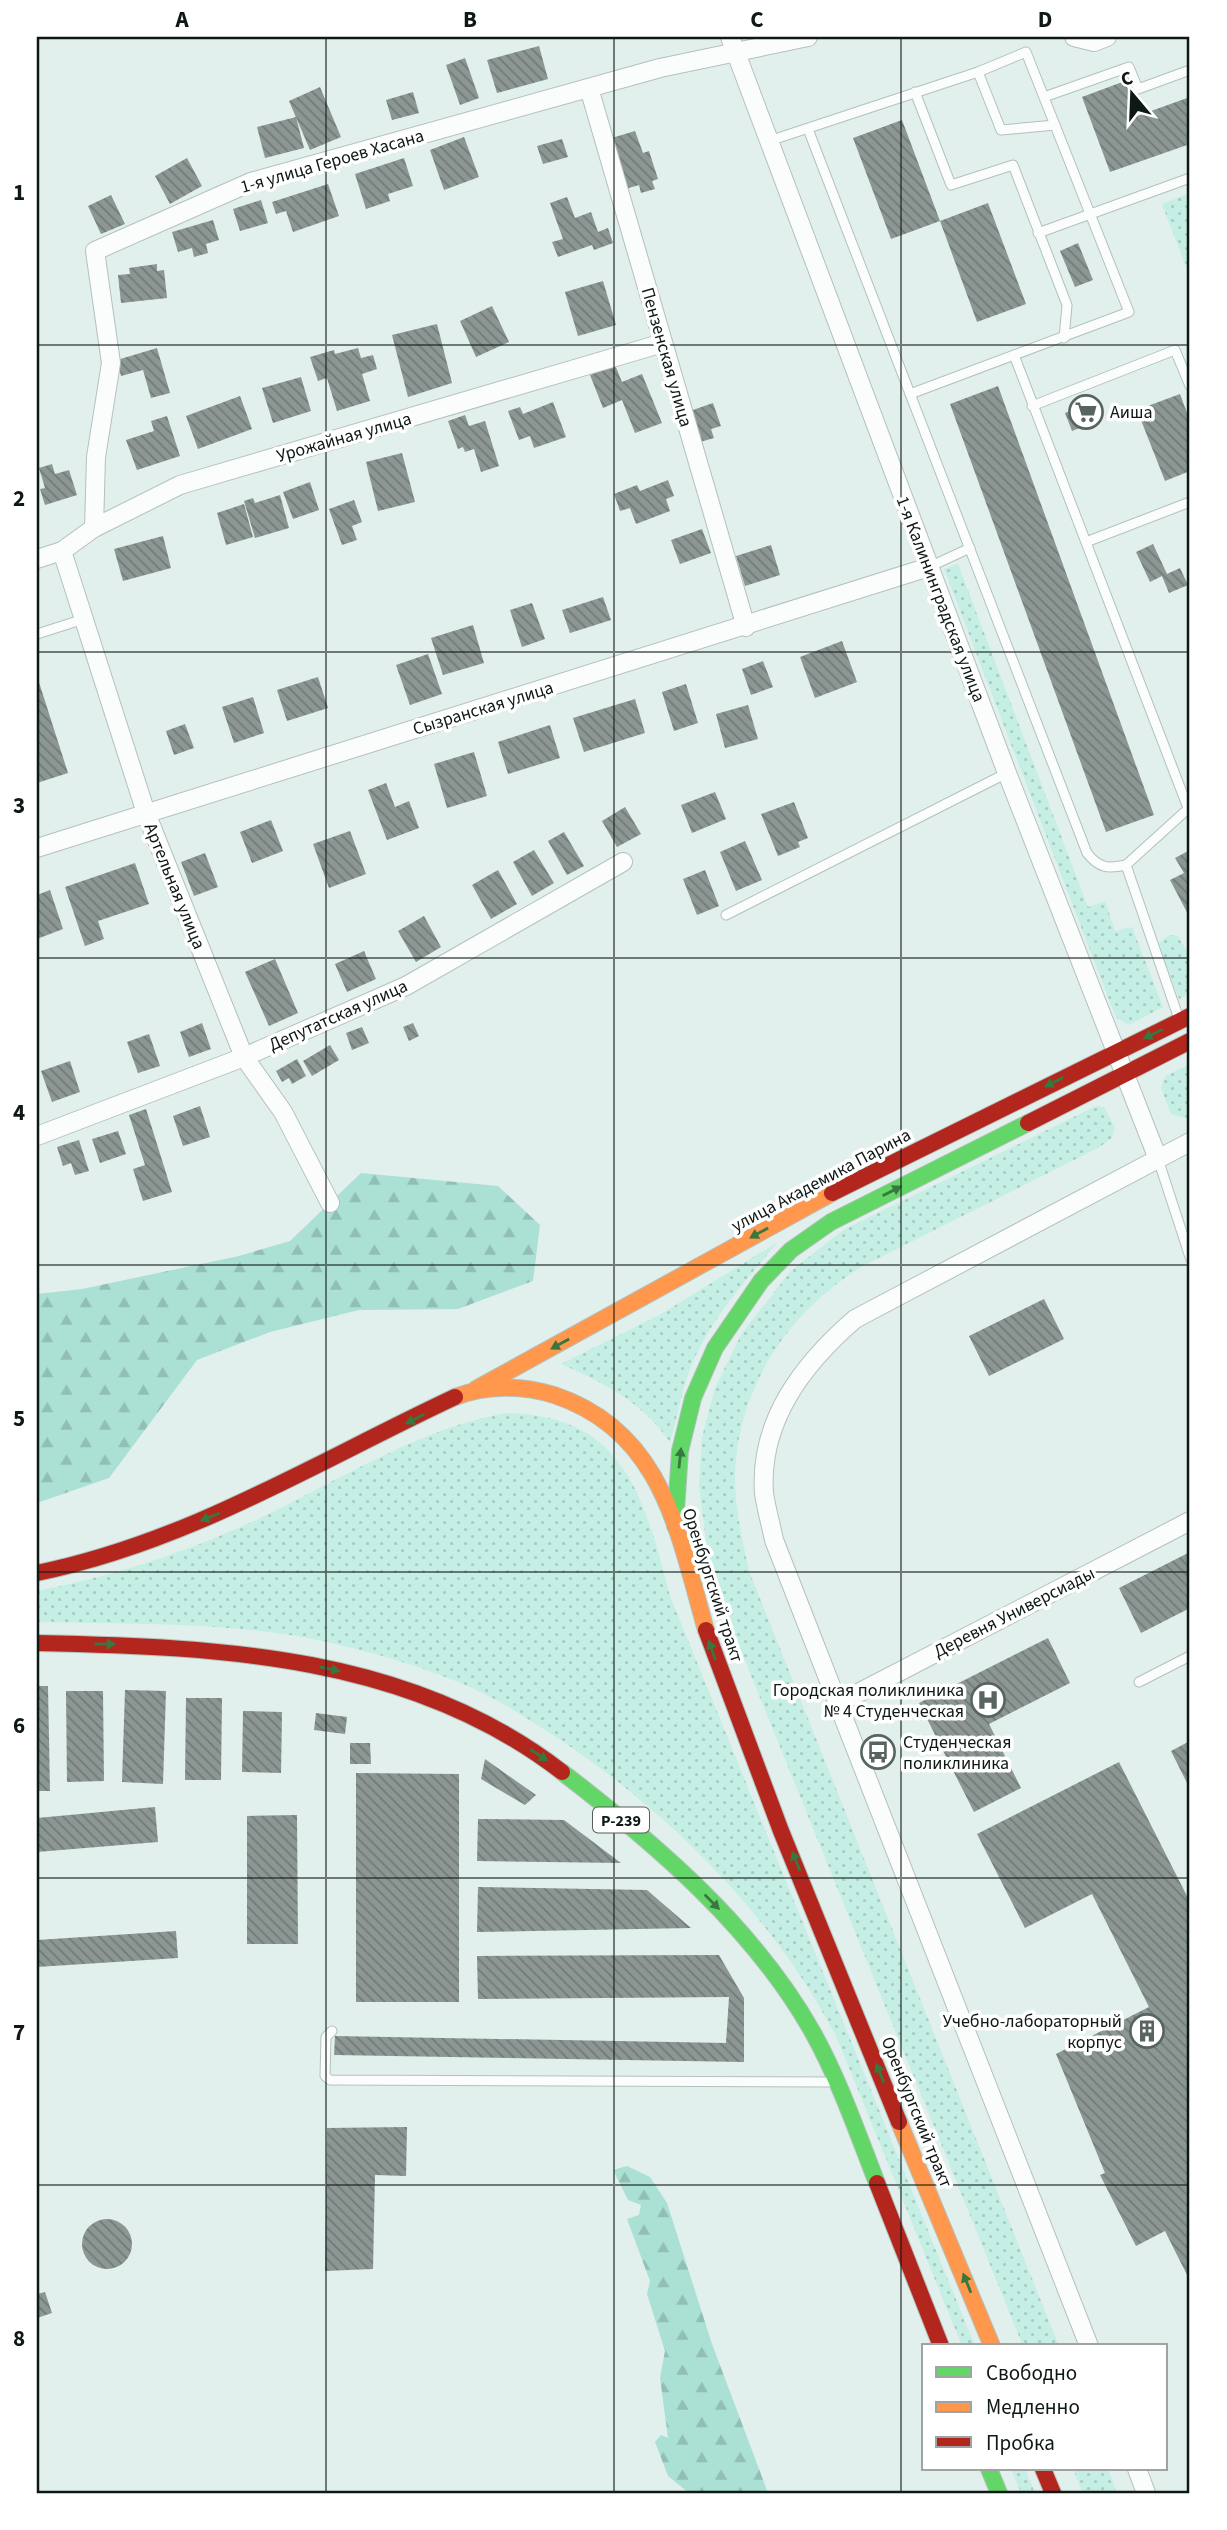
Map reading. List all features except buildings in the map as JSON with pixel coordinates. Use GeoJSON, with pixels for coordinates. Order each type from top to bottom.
{"type":"FeatureCollection","features":[{"type":"Feature","properties":{"kind":"main road","name":"улица Академика Парина"},"geometry":{"type":"LineString","coordinates":[[476,1389],[819,1200],[1185,1018]]}},
{"type":"Feature","properties":{"kind":"main road"},"geometry":{"type":"LineString","coordinates":[[675,1526],[680,1451],[694,1395],[716,1344],[745,1299],[781,1259],[831,1222],[1190,1041]]}},
{"type":"Feature","properties":{"kind":"main road","name":"Оренбургский тракт"},"geometry":{"type":"LineString","coordinates":[[37,1573],[152,1541],[259,1497],[476,1389],[519,1388],[555,1395],[594,1411],[622,1432],[643,1456],[659,1484],[675,1526],[714,1656],[991,2344]]}},
{"type":"Feature","properties":{"kind":"main road","name":"Р-239"},"geometry":{"type":"LineString","coordinates":[[37,1643],[174,1645],[278,1658],[382,1681],[447,1703],[501,1730],[559,1768],[677,1867],[732,1922],[779,1979],[812,2032],[838,2082],[940,2344]]}},
{"type":"Feature","properties":{"kind":"main road"},"geometry":{"type":"LineString","coordinates":[[989,2470],[999,2493]]}},
{"type":"Feature","properties":{"kind":"main road"},"geometry":{"type":"LineString","coordinates":[[1043,2470],[1053,2493]]}},
{"type":"Feature","properties":{"kind":"street","name":"1-я улица Героев Хасана"},"geometry":{"type":"LineString","coordinates":[[94,528],[96,457],[111,363],[95,251],[251,182],[589,88],[733,44],[808,37]]}},
{"type":"Feature","properties":{"kind":"street"},"geometry":{"type":"LineString","coordinates":[[1074,37],[1094,41],[1107,37]]}},
{"type":"Feature","properties":{"kind":"street","name":"1-я Калининградская улица"},"geometry":{"type":"LineString","coordinates":[[733,44],[1007,773],[1158,1159]]}},
{"type":"Feature","properties":{"kind":"street","name":"Пензенская улица"},"geometry":{"type":"LineString","coordinates":[[589,88],[746,627]]}},
{"type":"Feature","properties":{"kind":"street","name":"Урожайная улица"},"geometry":{"type":"LineString","coordinates":[[37,558],[62,551],[94,528],[180,485],[663,343]]}},
{"type":"Feature","properties":{"kind":"street","name":"Артельная улица"},"geometry":{"type":"LineString","coordinates":[[62,551],[146,813],[244,1056],[283,1112],[330,1203]]}},
{"type":"Feature","properties":{"kind":"street","name":"Сызранская улица"},"geometry":{"type":"LineString","coordinates":[[37,848],[746,627],[929,566]]}},
{"type":"Feature","properties":{"kind":"street","name":"Депутатская улица"},"geometry":{"type":"LineString","coordinates":[[37,1136],[244,1056],[406,986],[623,862]]}},
{"type":"Feature","properties":{"kind":"street"},"geometry":{"type":"LineString","coordinates":[[1087,2344],[774,1540],[764,1492],[767,1441],[801,1372],[824,1345],[855,1319],[1190,1142]]}},
{"type":"Feature","properties":{"kind":"street","name":"Деревня Универсиады"},"geometry":{"type":"LineString","coordinates":[[837,1704],[1190,1521]]}},
{"type":"Feature","properties":{"kind":"street"},"geometry":{"type":"LineString","coordinates":[[1136,2470],[1146,2493]]}},
{"type":"Feature","properties":{"kind":"lane"},"geometry":{"type":"LineString","coordinates":[[769,141],[978,72],[1026,52],[1129,312],[910,394]]}},
{"type":"Feature","properties":{"kind":"lane"},"geometry":{"type":"LineString","coordinates":[[1044,97],[1129,67],[1138,89],[1190,70]]}},
{"type":"Feature","properties":{"kind":"lane"},"geometry":{"type":"LineString","coordinates":[[978,72],[1001,130],[1055,125]]}},
{"type":"Feature","properties":{"kind":"lane"},"geometry":{"type":"LineString","coordinates":[[915,92],[951,185],[1013,165],[1067,305],[1064,338]]}},
{"type":"Feature","properties":{"kind":"lane"},"geometry":{"type":"LineString","coordinates":[[808,129],[1087,853],[1096,864],[1110,869],[1126,865],[1189,807],[1014,355]]}},
{"type":"Feature","properties":{"kind":"lane"},"geometry":{"type":"LineString","coordinates":[[1038,233],[1190,178]]}},
{"type":"Feature","properties":{"kind":"lane"},"geometry":{"type":"LineString","coordinates":[[1032,406],[1175,350],[1190,386]]}},
{"type":"Feature","properties":{"kind":"lane"},"geometry":{"type":"LineString","coordinates":[[1086,542],[1190,502]]}},
{"type":"Feature","properties":{"kind":"lane"},"geometry":{"type":"LineString","coordinates":[[929,566],[970,548]]}},
{"type":"Feature","properties":{"kind":"lane"},"geometry":{"type":"LineString","coordinates":[[37,634],[84,619]]}},
{"type":"Feature","properties":{"kind":"lane"},"geometry":{"type":"LineString","coordinates":[[726,915],[1007,773]]}},
{"type":"Feature","properties":{"kind":"lane"},"geometry":{"type":"LineString","coordinates":[[1126,865],[1185,1018]]}},
{"type":"Feature","properties":{"kind":"lane"},"geometry":{"type":"LineString","coordinates":[[1158,1159],[1190,1257]]}},
{"type":"Feature","properties":{"kind":"lane"},"geometry":{"type":"LineString","coordinates":[[1139,1682],[1190,1656]]}},
{"type":"Feature","properties":{"kind":"lane"},"geometry":{"type":"LineString","coordinates":[[332,2031],[326,2037],[324,2056],[325,2076],[330,2080],[838,2082]]}},
{"type":"Feature","properties":{"kind":"green space"},"geometry":{"type":"Polygon","coordinates":[[[1190,193],[1190,277],[1162,204],[1190,193]]]}},
{"type":"Feature","properties":{"kind":"green space"},"geometry":{"type":"Polygon","coordinates":[[[958,564],[1088,907],[1105,901],[1115,931],[1132,927],[1163,1007],[1129,1025],[1117,1018],[1111,1005],[944,569],[958,564]]]}},
{"type":"Feature","properties":{"kind":"green space"},"geometry":{"type":"Polygon","coordinates":[[[1169,935],[1178,936],[1190,957],[1190,993],[1179,999],[1158,944],[1169,935]]]}},
{"type":"Feature","properties":{"kind":"green space"},"geometry":{"type":"Polygon","coordinates":[[[1190,1064],[1190,1115],[1186,1118],[1171,1114],[1161,1088],[1165,1076],[1190,1064]]]}},
{"type":"Feature","properties":{"kind":"green space"},"geometry":{"type":"Polygon","coordinates":[[[1096,1106],[1104,1107],[1115,1128],[1111,1139],[1098,1148],[861,1267],[836,1284],[794,1325],[761,1374],[749,1400],[741,1429],[735,1473],[738,1515],[749,1571],[1058,2344],[1022,2344],[718,1594],[706,1541],[699,1486],[702,1437],[715,1388],[742,1333],[791,1271],[843,1230],[1096,1106]]]}},
{"type":"Feature","properties":{"kind":"green space"},"geometry":{"type":"Polygon","coordinates":[[[361,1173],[498,1186],[540,1225],[533,1281],[458,1309],[359,1310],[270,1332],[197,1360],[109,1478],[37,1503],[37,1294],[82,1289],[239,1256],[290,1241],[361,1173]]]}},
{"type":"Feature","properties":{"kind":"green space"},"geometry":{"type":"Polygon","coordinates":[[[778,1242],[729,1302],[707,1335],[687,1378],[670,1442],[647,1416],[622,1395],[561,1364],[661,1314],[778,1242]]]}},
{"type":"Feature","properties":{"kind":"green space"},"geometry":{"type":"Polygon","coordinates":[[[507,1413],[547,1418],[579,1429],[604,1447],[624,1469],[639,1496],[670,1596],[974,2344],[961,2344],[837,2038],[807,1986],[772,1937],[691,1845],[597,1766],[547,1731],[475,1689],[424,1669],[368,1652],[290,1635],[227,1628],[37,1622],[37,1591],[128,1569],[187,1549],[273,1512],[417,1440],[478,1419],[507,1413]]]}},
{"type":"Feature","properties":{"kind":"green space"},"geometry":{"type":"Polygon","coordinates":[[[627,2166],[650,2177],[667,2203],[712,2344],[768,2493],[689,2493],[668,2476],[655,2442],[661,2435],[668,2438],[660,2378],[665,2351],[647,2294],[650,2281],[627,2219],[639,2215],[641,2205],[628,2200],[613,2170],[627,2166]]]}},
{"type":"Feature","properties":{"kind":"green space"},"geometry":{"type":"Polygon","coordinates":[[[1011,2470],[1025,2470],[1035,2493],[1021,2493],[1011,2470]]]}},
{"type":"Feature","properties":{"kind":"green space"},"geometry":{"type":"Polygon","coordinates":[[[1073,2470],[1108,2470],[1117,2493],[1083,2493],[1073,2470]]]}},
{"type":"Feature","properties":{"kind":"traffic: fast"},"geometry":{"type":"LineString","coordinates":[[675,1526],[680,1451],[693,1398],[715,1348],[761,1281],[791,1250],[831,1222],[1028,1123]]}},
{"type":"Feature","properties":{"kind":"traffic: fast"},"geometry":{"type":"LineString","coordinates":[[562,1772],[667,1858],[732,1922],[761,1957],[788,1993],[822,2049],[877,2183]]}},
{"type":"Feature","properties":{"kind":"traffic: fast"},"geometry":{"type":"LineString","coordinates":[[989,2470],[999,2493]]}},
{"type":"Feature","properties":{"kind":"traffic: slow"},"geometry":{"type":"LineString","coordinates":[[476,1389],[832,1193]]}},
{"type":"Feature","properties":{"kind":"traffic: slow"},"geometry":{"type":"LineString","coordinates":[[455,1397],[492,1388],[542,1392],[591,1411],[620,1433],[643,1460],[660,1490],[686,1557],[706,1630]]}},
{"type":"Feature","properties":{"kind":"traffic: slow"},"geometry":{"type":"LineString","coordinates":[[899,2122],[991,2344]]}},
{"type":"Feature","properties":{"kind":"traffic: jam"},"geometry":{"type":"LineString","coordinates":[[832,1193],[1190,1016]]}},
{"type":"Feature","properties":{"kind":"traffic: jam"},"geometry":{"type":"LineString","coordinates":[[1028,1123],[1190,1041]]}},
{"type":"Feature","properties":{"kind":"traffic: jam"},"geometry":{"type":"LineString","coordinates":[[37,1573],[147,1542],[199,1521],[455,1397]]}},
{"type":"Feature","properties":{"kind":"traffic: jam"},"geometry":{"type":"LineString","coordinates":[[706,1630],[781,1831],[899,2122]]}},
{"type":"Feature","properties":{"kind":"traffic: jam"},"geometry":{"type":"LineString","coordinates":[[37,1643],[175,1648],[244,1655],[312,1665],[378,1681],[442,1703],[504,1733],[562,1772]]}},
{"type":"Feature","properties":{"kind":"traffic: jam"},"geometry":{"type":"LineString","coordinates":[[877,2183],[940,2344]]}},
{"type":"Feature","properties":{"kind":"traffic: jam"},"geometry":{"type":"LineString","coordinates":[[1043,2470],[1053,2493]]}},
{"type":"Feature","properties":{"kind":"place","name":"Аиша"},"geometry":{"type":"Point","coordinates":[1086,412]}},
{"type":"Feature","properties":{"kind":"place","name":"Городская поликлиника № 4 Студенческая"},"geometry":{"type":"Point","coordinates":[988,1700]}},
{"type":"Feature","properties":{"kind":"place","name":"Студенческая поликлиника"},"geometry":{"type":"Point","coordinates":[878,1752]}},
{"type":"Feature","properties":{"kind":"place","name":"Учебно-лабораторный корпус"},"geometry":{"type":"Point","coordinates":[1147,2031]}}]}
